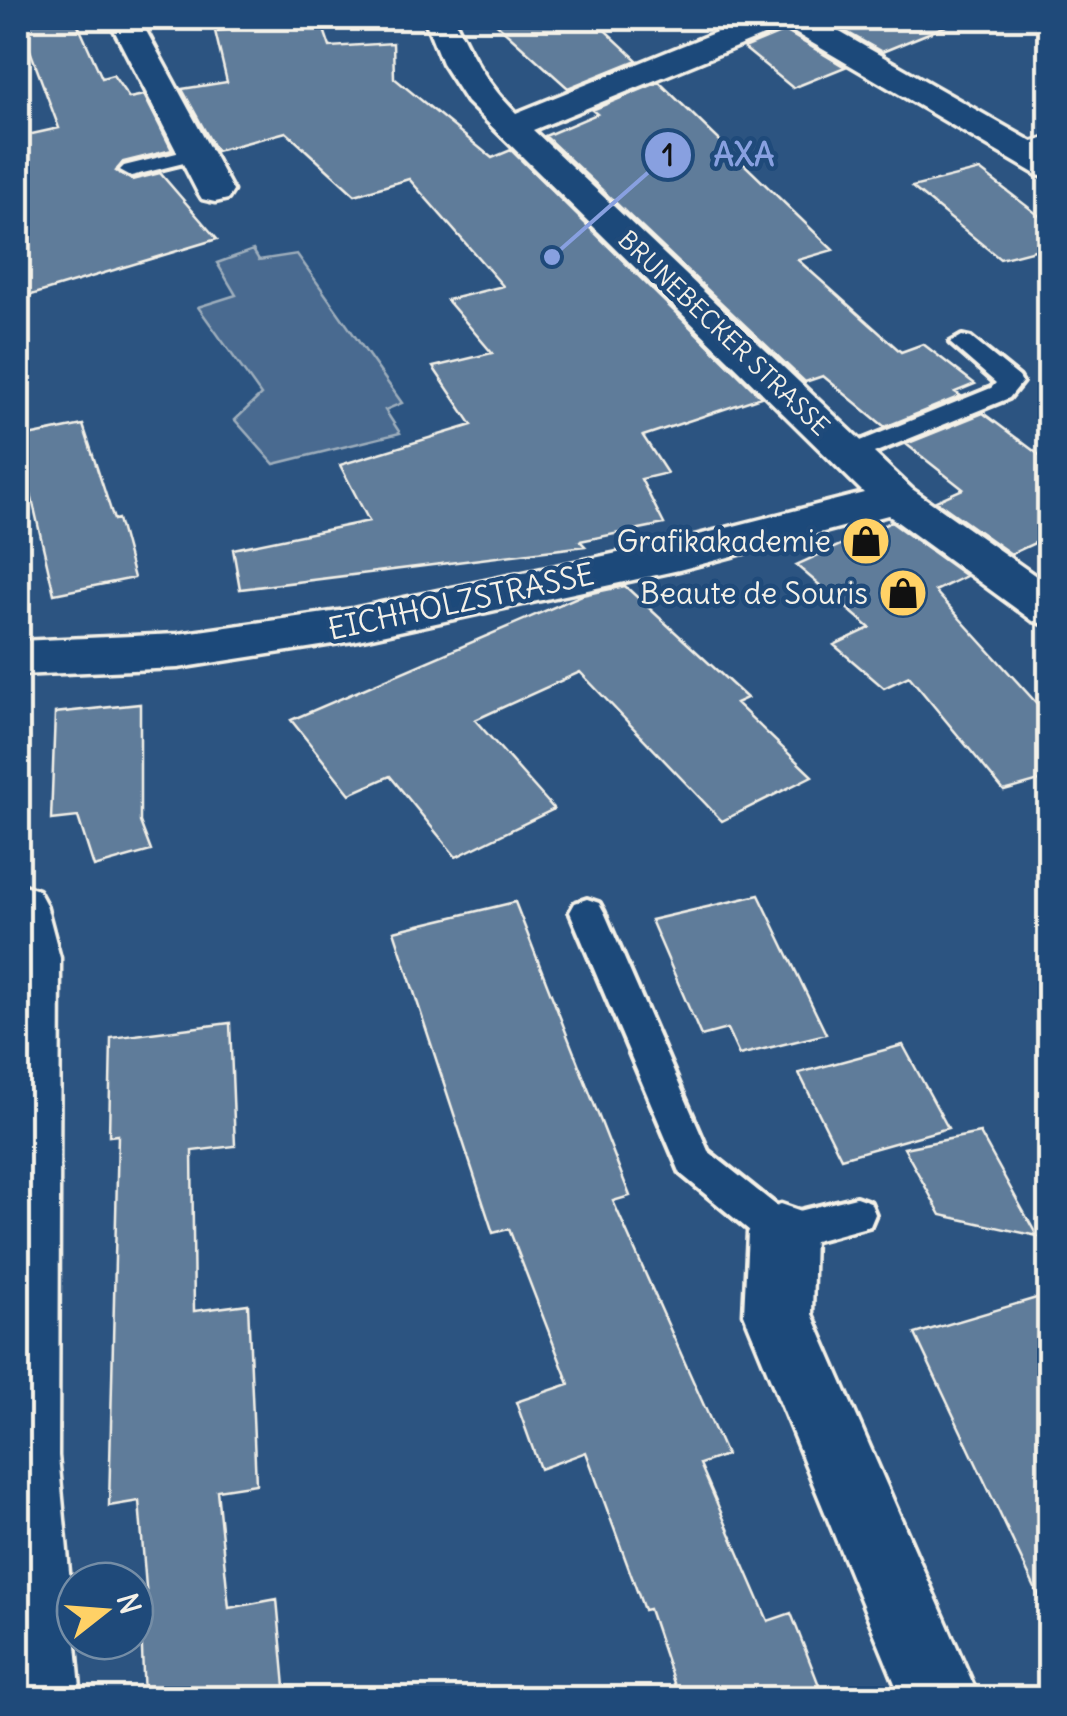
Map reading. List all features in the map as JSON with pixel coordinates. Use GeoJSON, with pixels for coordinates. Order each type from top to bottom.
{"type":"FeatureCollection","features":[{"type":"Feature","properties":{"kind":"street"},"geometry":{"type":"LineString","coordinates":[[123,18],[215,191]]}},
{"type":"Feature","properties":{"kind":"street","name":"BRUNEBECKER STRASSE"},"geometry":{"type":"LineString","coordinates":[[439,18],[458,63],[479,95],[511,127],[896,499],[1050,610]]}},
{"type":"Feature","properties":{"kind":"street"},"geometry":{"type":"LineString","coordinates":[[511,127],[778,18]]}},
{"type":"Feature","properties":{"kind":"street"},"geometry":{"type":"LineString","coordinates":[[793,18],[1040,154]]}},
{"type":"Feature","properties":{"kind":"street","name":"EICHHOLZSTRASSE"},"geometry":{"type":"LineString","coordinates":[[18,658],[178,651],[354,625],[679,556],[896,499]]}},
{"type":"Feature","properties":{"kind":"street"},"geometry":{"type":"LineString","coordinates":[[18,905],[31,958],[22,1456],[42,1698]]}},
{"type":"Feature","properties":{"kind":"street"},"geometry":{"type":"LineString","coordinates":[[781,1234],[778,1314],[940,1698]]}},
{"type":"Feature","properties":{"kind":"lane"},"geometry":{"type":"LineString","coordinates":[[131,170],[193,155]]}},
{"type":"Feature","properties":{"kind":"lane"},"geometry":{"type":"LineString","coordinates":[[850,454],[1000,393],[1010,382],[962,343]]}},
{"type":"Feature","properties":{"kind":"lane"},"geometry":{"type":"LineString","coordinates":[[587,912],[694,1162],[781,1234],[856,1214]]}},
{"type":"Feature","properties":{"kind":"shaded area"},"geometry":{"type":"Polygon","coordinates":[[[253,250],[259,260],[297,254],[402,403],[385,410],[400,433],[274,464],[235,420],[261,395],[198,307],[236,295],[217,263],[253,250]]]}},
{"type":"Feature","properties":{"kind":"building"},"geometry":{"type":"Polygon","coordinates":[[[18,18],[75,18],[102,78],[113,75],[129,98],[144,95],[172,150],[123,162],[116,171],[132,180],[160,173],[217,239],[18,299],[18,137],[59,128],[18,18]]]}},
{"type":"Feature","properties":{"kind":"building"},"geometry":{"type":"Polygon","coordinates":[[[490,18],[592,18],[637,60],[568,88],[490,18]]]}},
{"type":"Feature","properties":{"kind":"building"},"geometry":{"type":"Polygon","coordinates":[[[822,18],[960,18],[961,20],[882,52],[822,18]]]}},
{"type":"Feature","properties":{"kind":"building"},"geometry":{"type":"Polygon","coordinates":[[[321,21],[330,47],[393,43],[394,78],[492,158],[511,150],[761,397],[643,436],[667,473],[641,479],[664,524],[580,541],[585,546],[240,589],[233,549],[369,521],[340,465],[472,425],[433,367],[492,353],[447,300],[503,286],[409,179],[355,195],[286,132],[216,151],[182,89],[227,82],[215,31],[321,21]]]}},
{"type":"Feature","properties":{"kind":"building"},"geometry":{"type":"Polygon","coordinates":[[[785,31],[845,67],[793,88],[744,48],[785,31]]]}},
{"type":"Feature","properties":{"kind":"building"},"geometry":{"type":"Polygon","coordinates":[[[659,82],[833,250],[798,260],[901,352],[923,344],[975,384],[955,392],[961,396],[885,427],[823,376],[805,382],[545,136],[597,114],[592,110],[659,82]]]}},
{"type":"Feature","properties":{"kind":"building"},"geometry":{"type":"Polygon","coordinates":[[[980,170],[1050,224],[1050,246],[1000,259],[912,187],[980,170]]]}},
{"type":"Feature","properties":{"kind":"building"},"geometry":{"type":"Polygon","coordinates":[[[983,413],[1050,463],[1050,536],[1011,554],[936,501],[963,489],[906,444],[983,413]]]}},
{"type":"Feature","properties":{"kind":"building"},"geometry":{"type":"Polygon","coordinates":[[[83,425],[114,520],[118,519],[134,578],[54,594],[18,438],[83,425]]]}},
{"type":"Feature","properties":{"kind":"building"},"geometry":{"type":"Polygon","coordinates":[[[891,522],[966,576],[935,591],[1050,718],[1050,778],[1004,791],[909,676],[884,688],[834,645],[870,628],[796,565],[891,522]]]}},
{"type":"Feature","properties":{"kind":"building"},"geometry":{"type":"Polygon","coordinates":[[[625,586],[747,698],[736,703],[812,776],[722,821],[580,672],[475,720],[554,809],[456,857],[390,776],[350,794],[291,720],[582,595],[625,586]]]}},
{"type":"Feature","properties":{"kind":"building"},"geometry":{"type":"Polygon","coordinates":[[[140,704],[140,822],[151,851],[94,867],[78,817],[51,820],[55,713],[140,704]]]}},
{"type":"Feature","properties":{"kind":"building"},"geometry":{"type":"Polygon","coordinates":[[[759,895],[826,1034],[739,1055],[727,1029],[701,1036],[651,920],[759,895]]]}},
{"type":"Feature","properties":{"kind":"building"},"geometry":{"type":"Polygon","coordinates":[[[515,902],[630,1196],[613,1201],[726,1455],[700,1464],[768,1621],[791,1613],[824,1698],[679,1698],[649,1609],[644,1610],[586,1452],[540,1469],[516,1402],[569,1384],[509,1229],[493,1233],[394,931],[515,902]]]}},
{"type":"Feature","properties":{"kind":"building"},"geometry":{"type":"Polygon","coordinates":[[[230,1023],[235,1146],[192,1151],[194,1311],[248,1304],[256,1484],[217,1490],[229,1608],[277,1599],[286,1698],[144,1698],[142,1661],[155,1661],[155,1561],[144,1561],[139,1501],[109,1506],[118,1135],[109,1136],[111,1038],[230,1023]]]}},
{"type":"Feature","properties":{"kind":"building"},"geometry":{"type":"Polygon","coordinates":[[[903,1045],[948,1128],[841,1158],[799,1073],[903,1045]]]}},
{"type":"Feature","properties":{"kind":"building"},"geometry":{"type":"Polygon","coordinates":[[[980,1133],[1037,1236],[941,1215],[904,1148],[980,1133]]]}},
{"type":"Feature","properties":{"kind":"building"},"geometry":{"type":"Polygon","coordinates":[[[1050,1294],[1050,1620],[915,1334],[1050,1294]]]}},
{"type":"Feature","properties":{"kind":"place","name":"AXA"},"geometry":{"type":"Point","coordinates":[552,257]}},
{"type":"Feature","properties":{"kind":"place","name":"Grafikakademie"},"geometry":{"type":"Point","coordinates":[866,541]}},
{"type":"Feature","properties":{"kind":"place","name":"Beaute de Souris"},"geometry":{"type":"Point","coordinates":[903,593]}}]}
